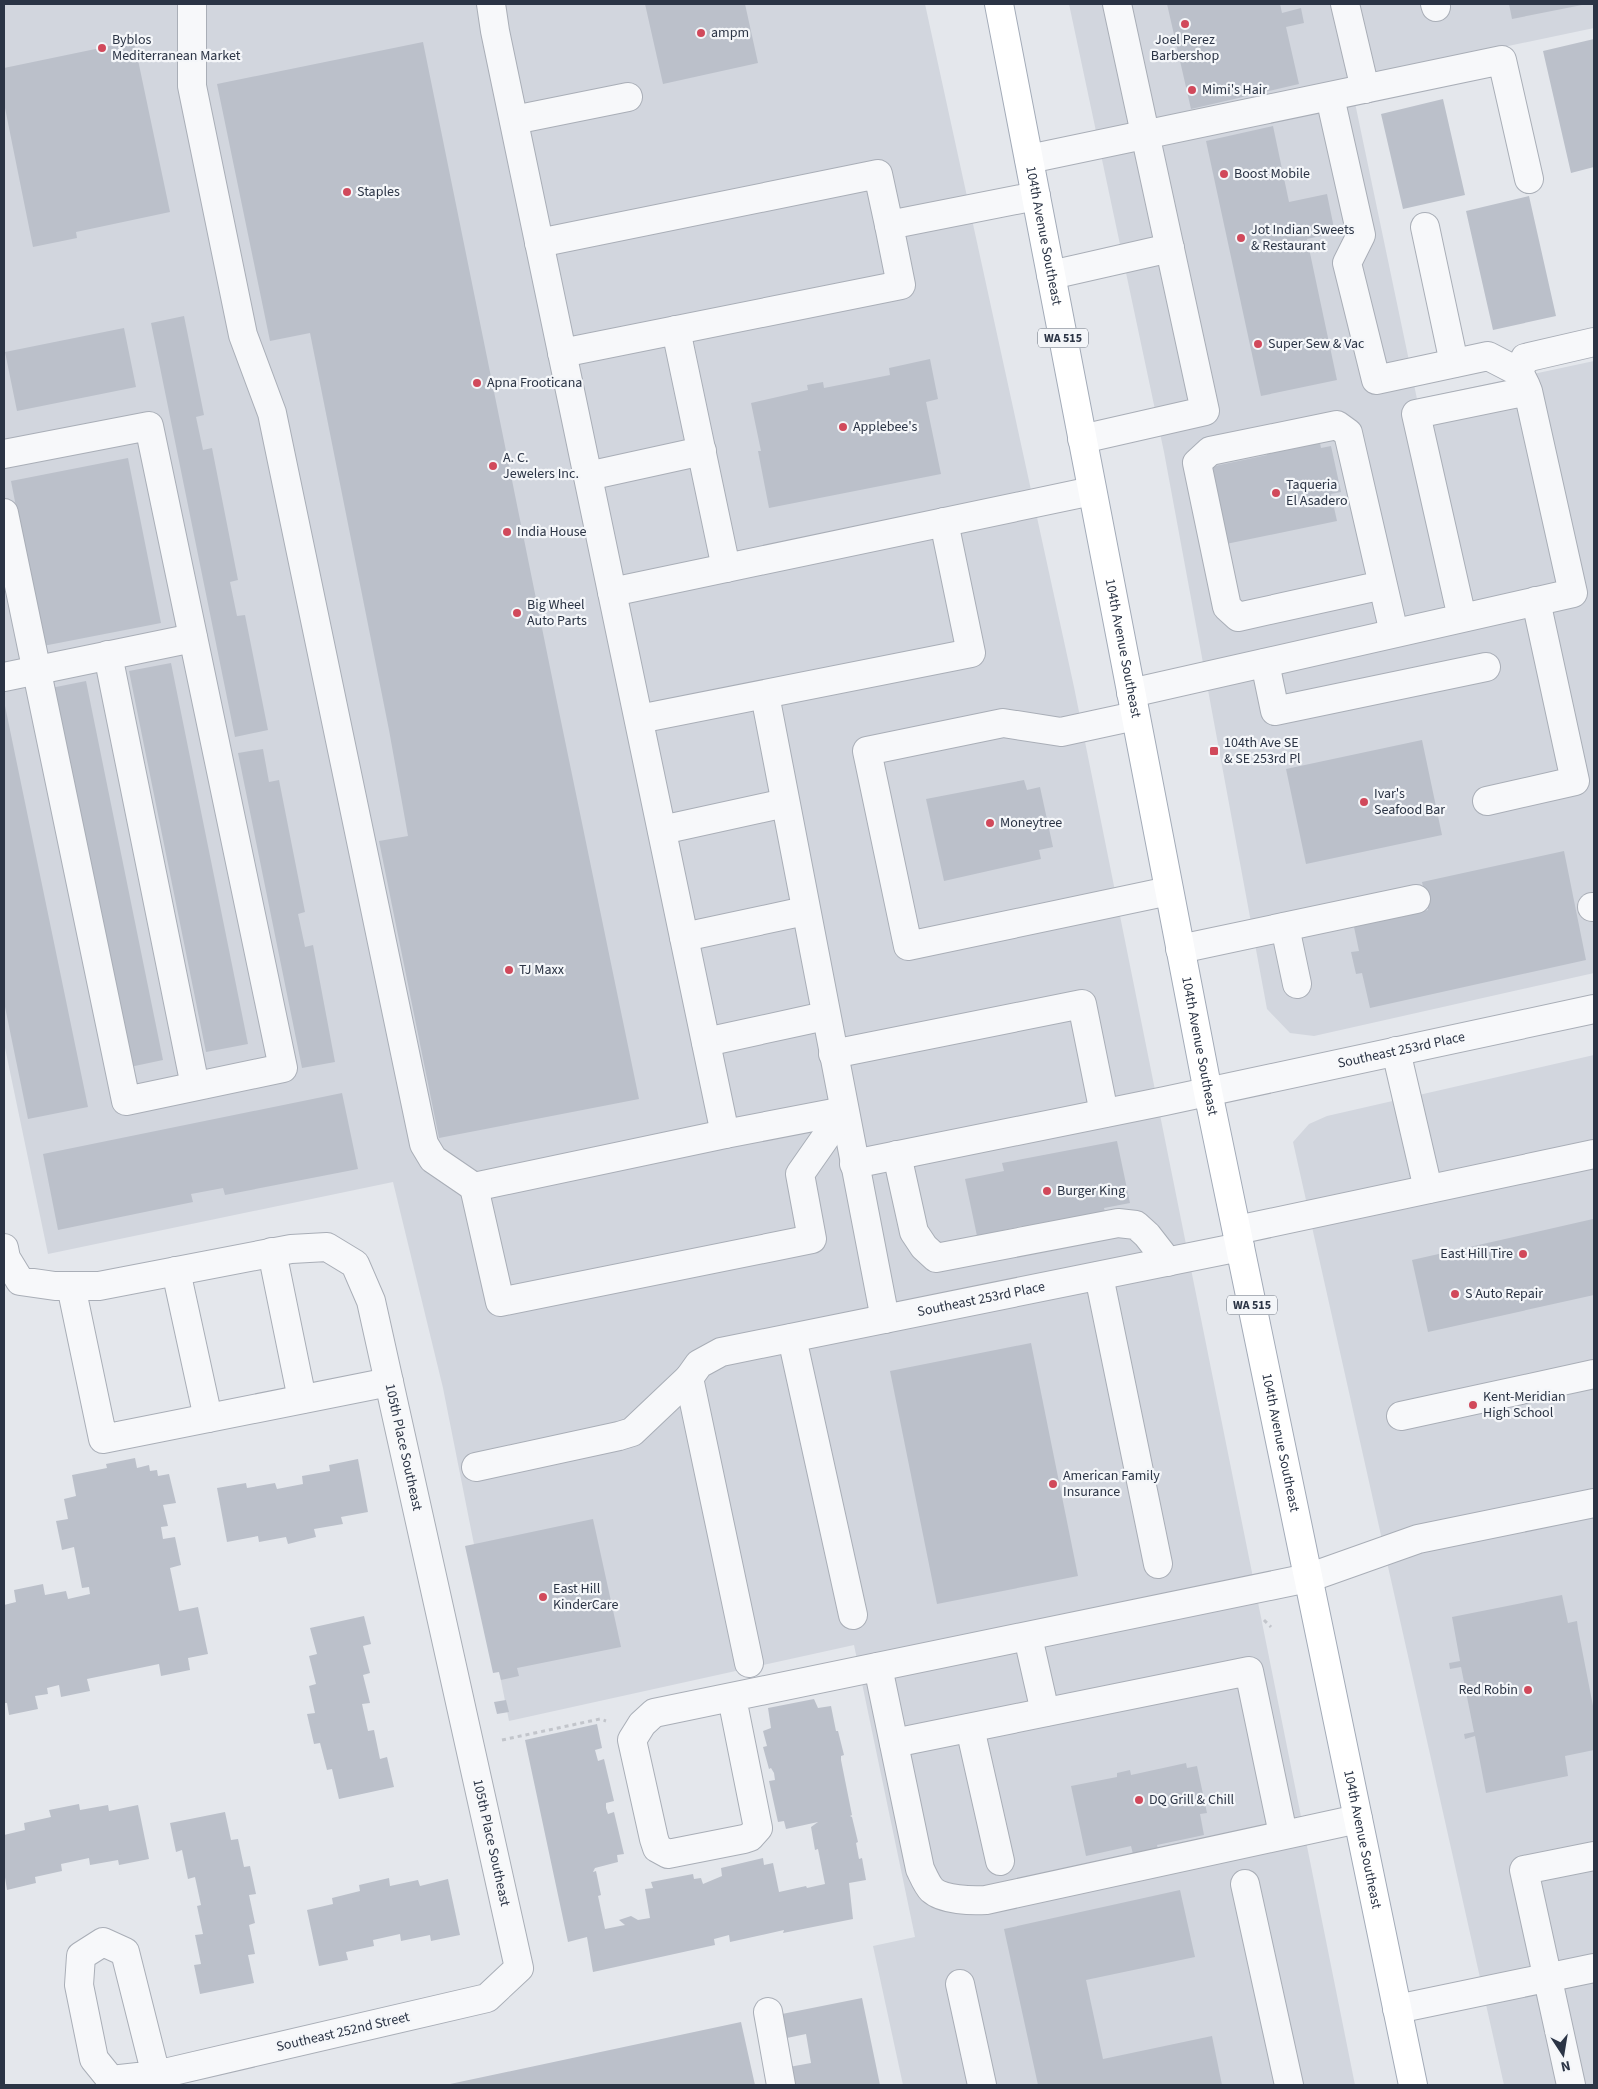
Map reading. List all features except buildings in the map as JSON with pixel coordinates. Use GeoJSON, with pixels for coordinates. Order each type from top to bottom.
{"type":"FeatureCollection","features":[{"type":"Feature","properties":{"kind":"main road","name":"104th Avenue Southeast"},"geometry":{"type":"LineString","coordinates":[[999,4],[1208,1092],[1413,2085]]}},
{"type":"Feature","properties":{"kind":"street"},"geometry":{"type":"LineString","coordinates":[[192,4],[192,86],[243,335],[272,413],[424,1144],[432,1159],[474,1187],[500,1302],[812,1239],[800,1174],[844,1110]]}},
{"type":"Feature","properties":{"kind":"street"},"geometry":{"type":"LineString","coordinates":[[1082,439],[1206,411],[1117,4]]}},
{"type":"Feature","properties":{"kind":"street"},"geometry":{"type":"LineString","coordinates":[[1345,4],[1365,89]]}},
{"type":"Feature","properties":{"kind":"street"},"geometry":{"type":"LineString","coordinates":[[496,5],[514,120],[725,1134]]}},
{"type":"Feature","properties":{"kind":"street"},"geometry":{"type":"LineString","coordinates":[[1029,159],[1502,60],[1529,179]]}},
{"type":"Feature","properties":{"kind":"street"},"geometry":{"type":"LineString","coordinates":[[1330,96],[1361,235],[1347,263],[1376,380],[1488,356],[1524,382]]}},
{"type":"Feature","properties":{"kind":"street"},"geometry":{"type":"LineString","coordinates":[[514,120],[628,97]]}},
{"type":"Feature","properties":{"kind":"street"},"geometry":{"type":"LineString","coordinates":[[539,243],[878,174],[889,225],[901,285],[562,353]]}},
{"type":"Feature","properties":{"kind":"street"},"geometry":{"type":"LineString","coordinates":[[889,225],[1036,196]]}},
{"type":"Feature","properties":{"kind":"street"},"geometry":{"type":"LineString","coordinates":[[1425,227],[1454,363]]}},
{"type":"Feature","properties":{"kind":"street"},"geometry":{"type":"LineString","coordinates":[[1051,275],[1170,248]]}},
{"type":"Feature","properties":{"kind":"street"},"geometry":{"type":"LineString","coordinates":[[676,330],[726,568]]}},
{"type":"Feature","properties":{"kind":"street"},"geometry":{"type":"LineString","coordinates":[[1169,891],[908,946],[867,751],[1003,723],[1061,732],[1133,704],[1264,663],[1572,593],[1524,382],[1525,358],[1594,342]]}},
{"type":"Feature","properties":{"kind":"street"},"geometry":{"type":"LineString","coordinates":[[1462,618],[1416,414],[1524,382]]}},
{"type":"Feature","properties":{"kind":"street"},"geometry":{"type":"LineString","coordinates":[[1383,585],[1238,617],[1227,607],[1197,463],[1210,450],[1337,425],[1348,432],[1394,633]]}},
{"type":"Feature","properties":{"kind":"street"},"geometry":{"type":"LineString","coordinates":[[4,454],[149,426],[284,1068],[126,1101],[4,513]]}},
{"type":"Feature","properties":{"kind":"street"},"geometry":{"type":"LineString","coordinates":[[588,476],[702,451]]}},
{"type":"Feature","properties":{"kind":"street"},"geometry":{"type":"LineString","coordinates":[[612,592],[1092,491]]}},
{"type":"Feature","properties":{"kind":"street"},"geometry":{"type":"LineString","coordinates":[[639,719],[971,652],[944,522]]}},
{"type":"Feature","properties":{"kind":"street"},"geometry":{"type":"LineString","coordinates":[[1487,801],[1575,781],[1536,601]]}},
{"type":"Feature","properties":{"kind":"street"},"geometry":{"type":"LineString","coordinates":[[4,677],[193,638]]}},
{"type":"Feature","properties":{"kind":"street"},"geometry":{"type":"LineString","coordinates":[[108,655],[195,1086]]}},
{"type":"Feature","properties":{"kind":"street"},"geometry":{"type":"LineString","coordinates":[[1264,663],[1275,711],[1486,667]]}},
{"type":"Feature","properties":{"kind":"street"},"geometry":{"type":"LineString","coordinates":[[765,695],[825,1016],[885,1319]]}},
{"type":"Feature","properties":{"kind":"street"},"geometry":{"type":"LineString","coordinates":[[662,830],[785,803]]}},
{"type":"Feature","properties":{"kind":"street"},"geometry":{"type":"LineString","coordinates":[[1180,949],[1416,899]]}},
{"type":"Feature","properties":{"kind":"street"},"geometry":{"type":"LineString","coordinates":[[684,937],[805,911]]}},
{"type":"Feature","properties":{"kind":"street"},"geometry":{"type":"LineString","coordinates":[[1285,927],[1297,984]]}},
{"type":"Feature","properties":{"kind":"street"},"geometry":{"type":"LineString","coordinates":[[833,1054],[1082,1004],[1104,1113]]}},
{"type":"Feature","properties":{"kind":"street","name":"Southeast 253rd Place"},"geometry":{"type":"LineString","coordinates":[[854,1164],[1208,1092],[1594,1009]]}},
{"type":"Feature","properties":{"kind":"street"},"geometry":{"type":"LineString","coordinates":[[706,1042],[825,1016]]}},
{"type":"Feature","properties":{"kind":"street"},"geometry":{"type":"LineString","coordinates":[[1396,1051],[1428,1189]]}},
{"type":"Feature","properties":{"kind":"street"},"geometry":{"type":"LineString","coordinates":[[474,1187],[844,1110]]}},
{"type":"Feature","properties":{"kind":"street","name":"Southeast 253rd Place"},"geometry":{"type":"LineString","coordinates":[[476,1467],[632,1432],[689,1378],[699,1364],[721,1352],[1168,1262],[1238,1239],[1428,1189],[1594,1154]]}},
{"type":"Feature","properties":{"kind":"street"},"geometry":{"type":"LineString","coordinates":[[898,1155],[914,1232],[924,1247],[936,1258],[1118,1223],[1136,1226],[1147,1235],[1168,1262]]}},
{"type":"Feature","properties":{"kind":"street","name":"105th Place Southeast"},"geometry":{"type":"LineString","coordinates":[[4,1248],[6,1258],[20,1280],[55,1286],[100,1286],[291,1249],[327,1247],[355,1264],[371,1301],[519,1968]]}},
{"type":"Feature","properties":{"kind":"street"},"geometry":{"type":"LineString","coordinates":[[272,1252],[302,1399]]}},
{"type":"Feature","properties":{"kind":"street"},"geometry":{"type":"LineString","coordinates":[[176,1271],[208,1418]]}},
{"type":"Feature","properties":{"kind":"street"},"geometry":{"type":"LineString","coordinates":[[1099,1276],[1158,1564]]}},
{"type":"Feature","properties":{"kind":"street"},"geometry":{"type":"LineString","coordinates":[[71,1286],[103,1439],[389,1382]]}},
{"type":"Feature","properties":{"kind":"street"},"geometry":{"type":"LineString","coordinates":[[792,1338],[853,1615]]}},
{"type":"Feature","properties":{"kind":"street"},"geometry":{"type":"LineString","coordinates":[[1401,1416],[1594,1374]]}},
{"type":"Feature","properties":{"kind":"street"},"geometry":{"type":"LineString","coordinates":[[689,1378],[749,1663]]}},
{"type":"Feature","properties":{"kind":"street"},"geometry":{"type":"LineString","coordinates":[[732,1698],[758,1828],[750,1837],[668,1854],[657,1848],[632,1740],[642,1724],[654,1713],[1308,1578],[1418,1539],[1594,1503]]}},
{"type":"Feature","properties":{"kind":"street"},"geometry":{"type":"LineString","coordinates":[[1028,1637],[1046,1712]]}},
{"type":"Feature","properties":{"kind":"street"},"geometry":{"type":"LineString","coordinates":[[878,1667],[920,1869],[932,1890],[968,1901],[986,1900],[1358,1819]]}},
{"type":"Feature","properties":{"kind":"street"},"geometry":{"type":"LineString","coordinates":[[894,1743],[1249,1671],[1283,1834]]}},
{"type":"Feature","properties":{"kind":"street"},"geometry":{"type":"LineString","coordinates":[[970,1728],[1000,1861]]}},
{"type":"Feature","properties":{"kind":"street"},"geometry":{"type":"LineString","coordinates":[[1571,2085],[1524,1870],[1594,1856]]}},
{"type":"Feature","properties":{"kind":"street"},"geometry":{"type":"LineString","coordinates":[[1244,1884],[1288,2085]]}},
{"type":"Feature","properties":{"kind":"street","name":"Southeast 252nd Street"},"geometry":{"type":"LineString","coordinates":[[156,2075],[125,1952],[103,1942],[80,1956],[79,1985],[94,2059],[111,2080],[156,2075],[487,1998],[519,1968]]}},
{"type":"Feature","properties":{"kind":"street"},"geometry":{"type":"LineString","coordinates":[[1397,2009],[1594,1968]]}},
{"type":"Feature","properties":{"kind":"street"},"geometry":{"type":"LineString","coordinates":[[960,1984],[982,2085]]}},
{"type":"Feature","properties":{"kind":"street"},"geometry":{"type":"LineString","coordinates":[[768,2012],[781,2085]]}},
{"type":"Feature","properties":{"kind":"path"},"geometry":{"type":"LineString","coordinates":[[470,1746],[600,1719],[637,1732]]}},
{"type":"Feature","properties":{"kind":"shaded area"},"geometry":{"type":"Polygon","coordinates":[[[4,4],[925,4],[1074,687],[1355,2085],[903,2085],[873,1946],[915,1937],[854,1645],[509,1721],[443,1388],[393,1182],[48,1254],[4,1043],[4,4]]]}},
{"type":"Feature","properties":{"kind":"shaded area"},"geometry":{"type":"Polygon","coordinates":[[[1069,4],[1594,4],[1594,28],[1350,79],[1417,399],[1594,361],[1594,973],[1314,1036],[1290,1033],[1267,1009],[1164,452],[1069,4]]]}},
{"type":"Feature","properties":{"kind":"shaded area"},"geometry":{"type":"Polygon","coordinates":[[[1594,1055],[1594,2085],[1504,2085],[1293,1142],[1309,1124],[1327,1116],[1594,1055]]]}},
{"type":"Feature","properties":{"kind":"place","name":"Joel Perez Barbershop"},"geometry":{"type":"Point","coordinates":[1185,24]}},
{"type":"Feature","properties":{"kind":"place","name":"ampm"},"geometry":{"type":"Point","coordinates":[701,33]}},
{"type":"Feature","properties":{"kind":"place","name":"Byblos Mediterranean Market"},"geometry":{"type":"Point","coordinates":[102,48]}},
{"type":"Feature","properties":{"kind":"place","name":"Mimi's Hair"},"geometry":{"type":"Point","coordinates":[1192,90]}},
{"type":"Feature","properties":{"kind":"place","name":"Boost Mobile"},"geometry":{"type":"Point","coordinates":[1224,174]}},
{"type":"Feature","properties":{"kind":"place","name":"Staples"},"geometry":{"type":"Point","coordinates":[347,192]}},
{"type":"Feature","properties":{"kind":"place","name":"Jot Indian Sweets & Restaurant"},"geometry":{"type":"Point","coordinates":[1241,238]}},
{"type":"Feature","properties":{"kind":"place","name":"Super Sew & Vac"},"geometry":{"type":"Point","coordinates":[1258,344]}},
{"type":"Feature","properties":{"kind":"place","name":"Apna Frooticana"},"geometry":{"type":"Point","coordinates":[477,383]}},
{"type":"Feature","properties":{"kind":"place","name":"Applebee's"},"geometry":{"type":"Point","coordinates":[843,427]}},
{"type":"Feature","properties":{"kind":"place","name":"A. C. Jewelers Inc."},"geometry":{"type":"Point","coordinates":[493,466]}},
{"type":"Feature","properties":{"kind":"place","name":"Taqueria El Asadero"},"geometry":{"type":"Point","coordinates":[1276,493]}},
{"type":"Feature","properties":{"kind":"place","name":"India House"},"geometry":{"type":"Point","coordinates":[507,532]}},
{"type":"Feature","properties":{"kind":"place","name":"Big Wheel Auto Parts"},"geometry":{"type":"Point","coordinates":[517,613]}},
{"type":"Feature","properties":{"kind":"place","name":"104th Ave SE & SE 253rd Pl"},"geometry":{"type":"Point","coordinates":[1214,751]}},
{"type":"Feature","properties":{"kind":"place","name":"Ivar's Seafood Bar"},"geometry":{"type":"Point","coordinates":[1364,802]}},
{"type":"Feature","properties":{"kind":"place","name":"Moneytree"},"geometry":{"type":"Point","coordinates":[990,823]}},
{"type":"Feature","properties":{"kind":"place","name":"TJ Maxx"},"geometry":{"type":"Point","coordinates":[509,970]}},
{"type":"Feature","properties":{"kind":"place","name":"Burger King"},"geometry":{"type":"Point","coordinates":[1047,1191]}},
{"type":"Feature","properties":{"kind":"place","name":"East Hill Tire"},"geometry":{"type":"Point","coordinates":[1523,1254]}},
{"type":"Feature","properties":{"kind":"place","name":"S Auto Repair"},"geometry":{"type":"Point","coordinates":[1455,1294]}},
{"type":"Feature","properties":{"kind":"place","name":"Kent-Meridian High School"},"geometry":{"type":"Point","coordinates":[1473,1405]}},
{"type":"Feature","properties":{"kind":"place","name":"American Family Insurance"},"geometry":{"type":"Point","coordinates":[1053,1484]}},
{"type":"Feature","properties":{"kind":"place","name":"East Hill KinderCare"},"geometry":{"type":"Point","coordinates":[543,1597]}},
{"type":"Feature","properties":{"kind":"place","name":"Red Robin"},"geometry":{"type":"Point","coordinates":[1528,1690]}},
{"type":"Feature","properties":{"kind":"place","name":"DQ Grill & Chill"},"geometry":{"type":"Point","coordinates":[1139,1800]}}]}
